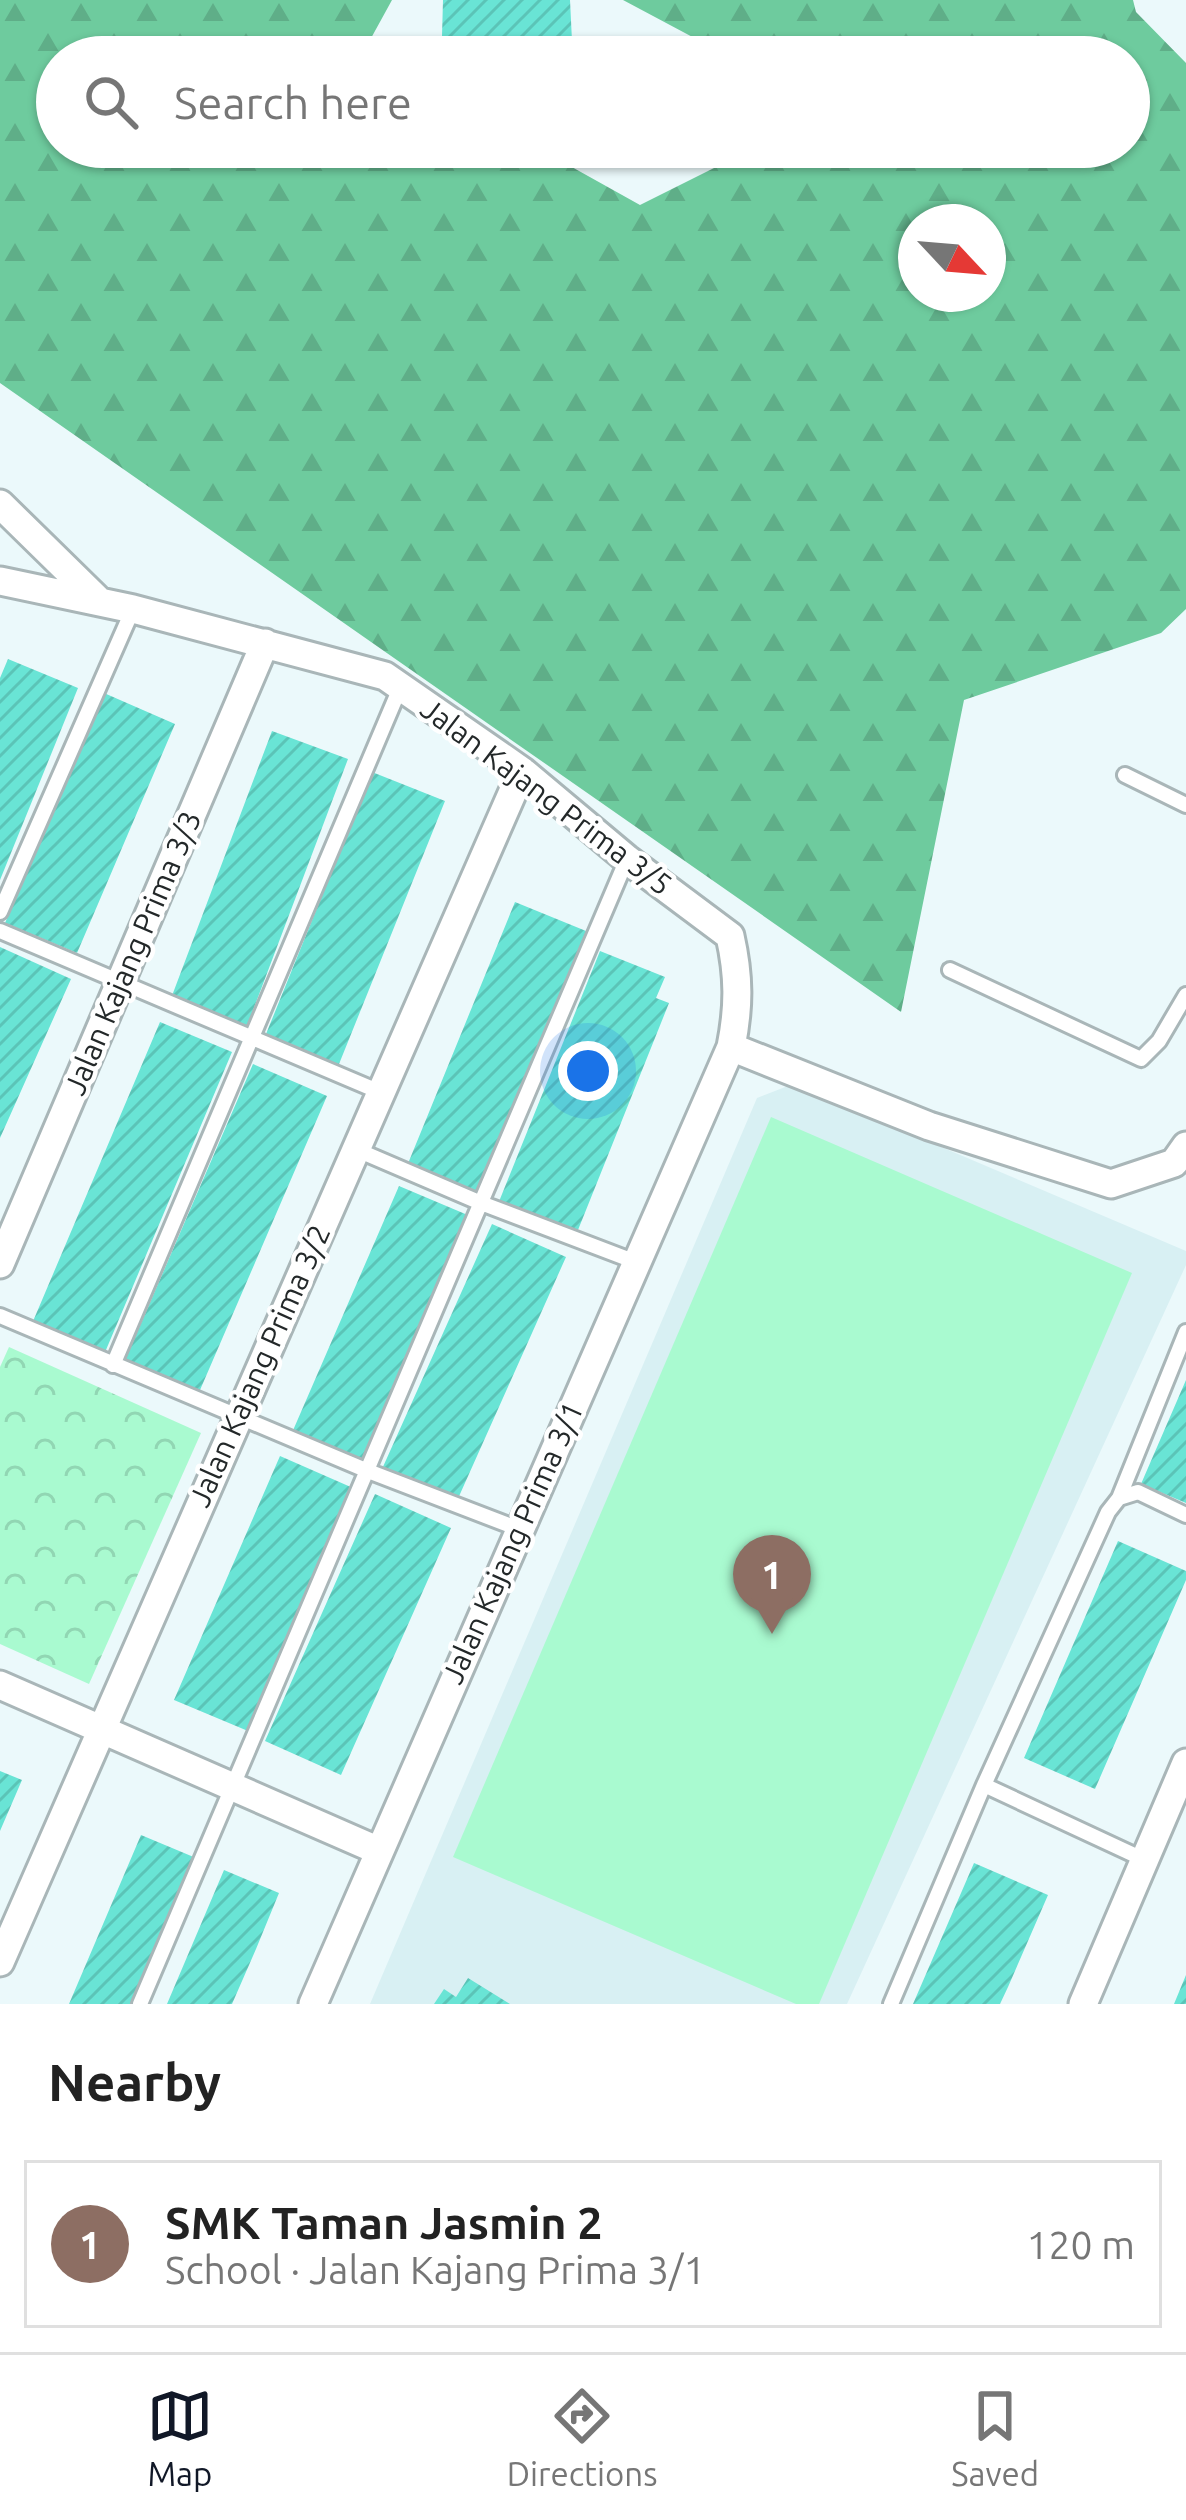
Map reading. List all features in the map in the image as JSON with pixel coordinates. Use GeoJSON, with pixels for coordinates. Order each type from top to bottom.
{"type":"FeatureCollection","features":[{"type":"Feature","properties":{"kind":"street"},"geometry":{"type":"LineString","coordinates":[[0,503],[99,602]]}},
{"type":"Feature","properties":{"kind":"street","name":"Jalan Kajang Prima 3/5"},"geometry":{"type":"LineString","coordinates":[[0,581],[133,609],[385,676],[522,771],[627,860],[730,936],[739,992],[730,1047],[715,1083]]}},
{"type":"Feature","properties":{"kind":"street","name":"Jalan Kajang Prima 3/3"},"geometry":{"type":"LineString","coordinates":[[0,1264],[266,643]]}},
{"type":"Feature","properties":{"kind":"street","name":"Jalan Kajang Prima 3/2"},"geometry":{"type":"LineString","coordinates":[[0,1962],[522,771]]}},
{"type":"Feature","properties":{"kind":"street"},"geometry":{"type":"LineString","coordinates":[[730,1047],[929,1126],[1111,1184],[1174,1162],[1186,1146]]}},
{"type":"Feature","properties":{"kind":"street","name":"Jalan Kajang Prima 3/1"},"geometry":{"type":"LineString","coordinates":[[313,2004],[715,1083]]}},
{"type":"Feature","properties":{"kind":"street"},"geometry":{"type":"LineString","coordinates":[[0,1685],[377,1850]]}},
{"type":"Feature","properties":{"kind":"street"},"geometry":{"type":"LineString","coordinates":[[1083,2004],[1186,1763]]}},
{"type":"Feature","properties":{"kind":"lane"},"geometry":{"type":"LineString","coordinates":[[0,912],[133,609]]}},
{"type":"Feature","properties":{"kind":"lane"},"geometry":{"type":"LineString","coordinates":[[113,1365],[400,688]]}},
{"type":"Feature","properties":{"kind":"lane"},"geometry":{"type":"LineString","coordinates":[[1125,775],[1186,805]]}},
{"type":"Feature","properties":{"kind":"lane"},"geometry":{"type":"LineString","coordinates":[[140,2004],[627,860]]}},
{"type":"Feature","properties":{"kind":"lane"},"geometry":{"type":"LineString","coordinates":[[0,931],[380,1091]]}},
{"type":"Feature","properties":{"kind":"lane"},"geometry":{"type":"LineString","coordinates":[[950,970],[1141,1059],[1159,1041],[1186,994]]}},
{"type":"Feature","properties":{"kind":"lane"},"geometry":{"type":"LineString","coordinates":[[355,1149],[636,1262]]}},
{"type":"Feature","properties":{"kind":"lane"},"geometry":{"type":"LineString","coordinates":[[0,1316],[368,1471],[519,1529]]}},
{"type":"Feature","properties":{"kind":"lane"},"geometry":{"type":"LineString","coordinates":[[891,2004],[984,1785],[1108,1512],[1119,1498],[1186,1332]]}},
{"type":"Feature","properties":{"kind":"lane"},"geometry":{"type":"LineString","coordinates":[[1119,1498],[1138,1492],[1186,1515]]}},
{"type":"Feature","properties":{"kind":"lane"},"geometry":{"type":"LineString","coordinates":[[984,1785],[1144,1860]]}},
{"type":"Feature","properties":{"kind":"shaded area"},"geometry":{"type":"Polygon","coordinates":[[[793,1084],[1186,1251],[1186,1265],[847,2004],[370,2004],[757,1098],[793,1084]]]}},
{"type":"Feature","properties":{"kind":"green space"},"geometry":{"type":"Polygon","coordinates":[[[0,0],[392,0],[372,36],[36,36],[36,168],[574,168],[640,205],[714,168],[1150,168],[1150,36],[691,36],[623,0],[1133,0],[1136,12],[1186,63],[1186,609],[1161,633],[964,700],[901,1012],[0,383],[0,0]]]}},
{"type":"Feature","properties":{"kind":"green space"},"geometry":{"type":"Polygon","coordinates":[[[771,1117],[1132,1273],[819,2004],[796,2004],[453,1857],[771,1117]]]}},
{"type":"Feature","properties":{"kind":"green space"},"geometry":{"type":"Polygon","coordinates":[[[9,1347],[201,1433],[89,1684],[0,1644],[0,1367],[9,1347]]]}},
{"type":"Feature","properties":{"kind":"building"},"geometry":{"type":"Polygon","coordinates":[[[443,0],[570,0],[572,36],[442,36],[443,0]]]}},
{"type":"Feature","properties":{"kind":"building"},"geometry":{"type":"Polygon","coordinates":[[[8,659],[78,688],[0,880],[0,678],[8,659]]]}},
{"type":"Feature","properties":{"kind":"building"},"geometry":{"type":"Polygon","coordinates":[[[104,693],[175,724],[77,953],[5,923],[104,693]]]}},
{"type":"Feature","properties":{"kind":"building"},"geometry":{"type":"Polygon","coordinates":[[[272,731],[348,759],[246,1029],[170,1001],[272,731]]]}},
{"type":"Feature","properties":{"kind":"building"},"geometry":{"type":"Polygon","coordinates":[[[372,772],[445,801],[337,1069],[264,1039],[372,772]]]}},
{"type":"Feature","properties":{"kind":"building"},"geometry":{"type":"Polygon","coordinates":[[[515,902],[586,931],[478,1195],[407,1166],[515,902]]]}},
{"type":"Feature","properties":{"kind":"building"},"geometry":{"type":"Polygon","coordinates":[[[0,947],[71,979],[0,1138],[0,947]]]}},
{"type":"Feature","properties":{"kind":"building"},"geometry":{"type":"Polygon","coordinates":[[[600,951],[665,977],[656,998],[669,1003],[576,1235],[498,1204],[600,951]]]}},
{"type":"Feature","properties":{"kind":"building"},"geometry":{"type":"Polygon","coordinates":[[[160,1022],[232,1052],[103,1357],[31,1326],[160,1022]]]}},
{"type":"Feature","properties":{"kind":"building"},"geometry":{"type":"Polygon","coordinates":[[[253,1064],[327,1096],[197,1397],[123,1365],[253,1064]]]}},
{"type":"Feature","properties":{"kind":"building"},"geometry":{"type":"Polygon","coordinates":[[[399,1186],[470,1216],[362,1466],[291,1435],[399,1186]]]}},
{"type":"Feature","properties":{"kind":"building"},"geometry":{"type":"Polygon","coordinates":[[[492,1224],[566,1257],[456,1503],[382,1469],[492,1224]]]}},
{"type":"Feature","properties":{"kind":"building"},"geometry":{"type":"Polygon","coordinates":[[[1186,1380],[1186,1503],[1141,1484],[1186,1380]]]}},
{"type":"Feature","properties":{"kind":"building"},"geometry":{"type":"Polygon","coordinates":[[[280,1456],[353,1488],[248,1731],[174,1700],[280,1456]]]}},
{"type":"Feature","properties":{"kind":"building"},"geometry":{"type":"Polygon","coordinates":[[[375,1494],[451,1528],[341,1775],[265,1741],[375,1494]]]}},
{"type":"Feature","properties":{"kind":"building"},"geometry":{"type":"Polygon","coordinates":[[[1118,1541],[1186,1571],[1186,1580],[1095,1789],[1024,1758],[1118,1541]]]}},
{"type":"Feature","properties":{"kind":"building"},"geometry":{"type":"Polygon","coordinates":[[[0,1771],[22,1780],[0,1831],[0,1771]]]}},
{"type":"Feature","properties":{"kind":"building"},"geometry":{"type":"Polygon","coordinates":[[[141,1835],[196,1858],[134,2004],[69,2004],[141,1835]]]}},
{"type":"Feature","properties":{"kind":"building"},"geometry":{"type":"Polygon","coordinates":[[[974,1863],[1048,1895],[1000,2004],[913,2004],[974,1863]]]}},
{"type":"Feature","properties":{"kind":"building"},"geometry":{"type":"Polygon","coordinates":[[[224,1870],[279,1893],[256,1949],[232,2004],[167,2004],[224,1870]]]}},
{"type":"Feature","properties":{"kind":"building"},"geometry":{"type":"Polygon","coordinates":[[[1186,1975],[1186,2004],[1174,2004],[1186,1975]]]}},
{"type":"Feature","properties":{"kind":"building"},"geometry":{"type":"Polygon","coordinates":[[[468,1978],[510,2004],[434,2004],[444,1989],[456,1997],[468,1978]]]}},
{"type":"Feature","properties":{"kind":"place","name":"SMK Taman Jasmin 2"},"geometry":{"type":"Point","coordinates":[772,1634]}}]}
